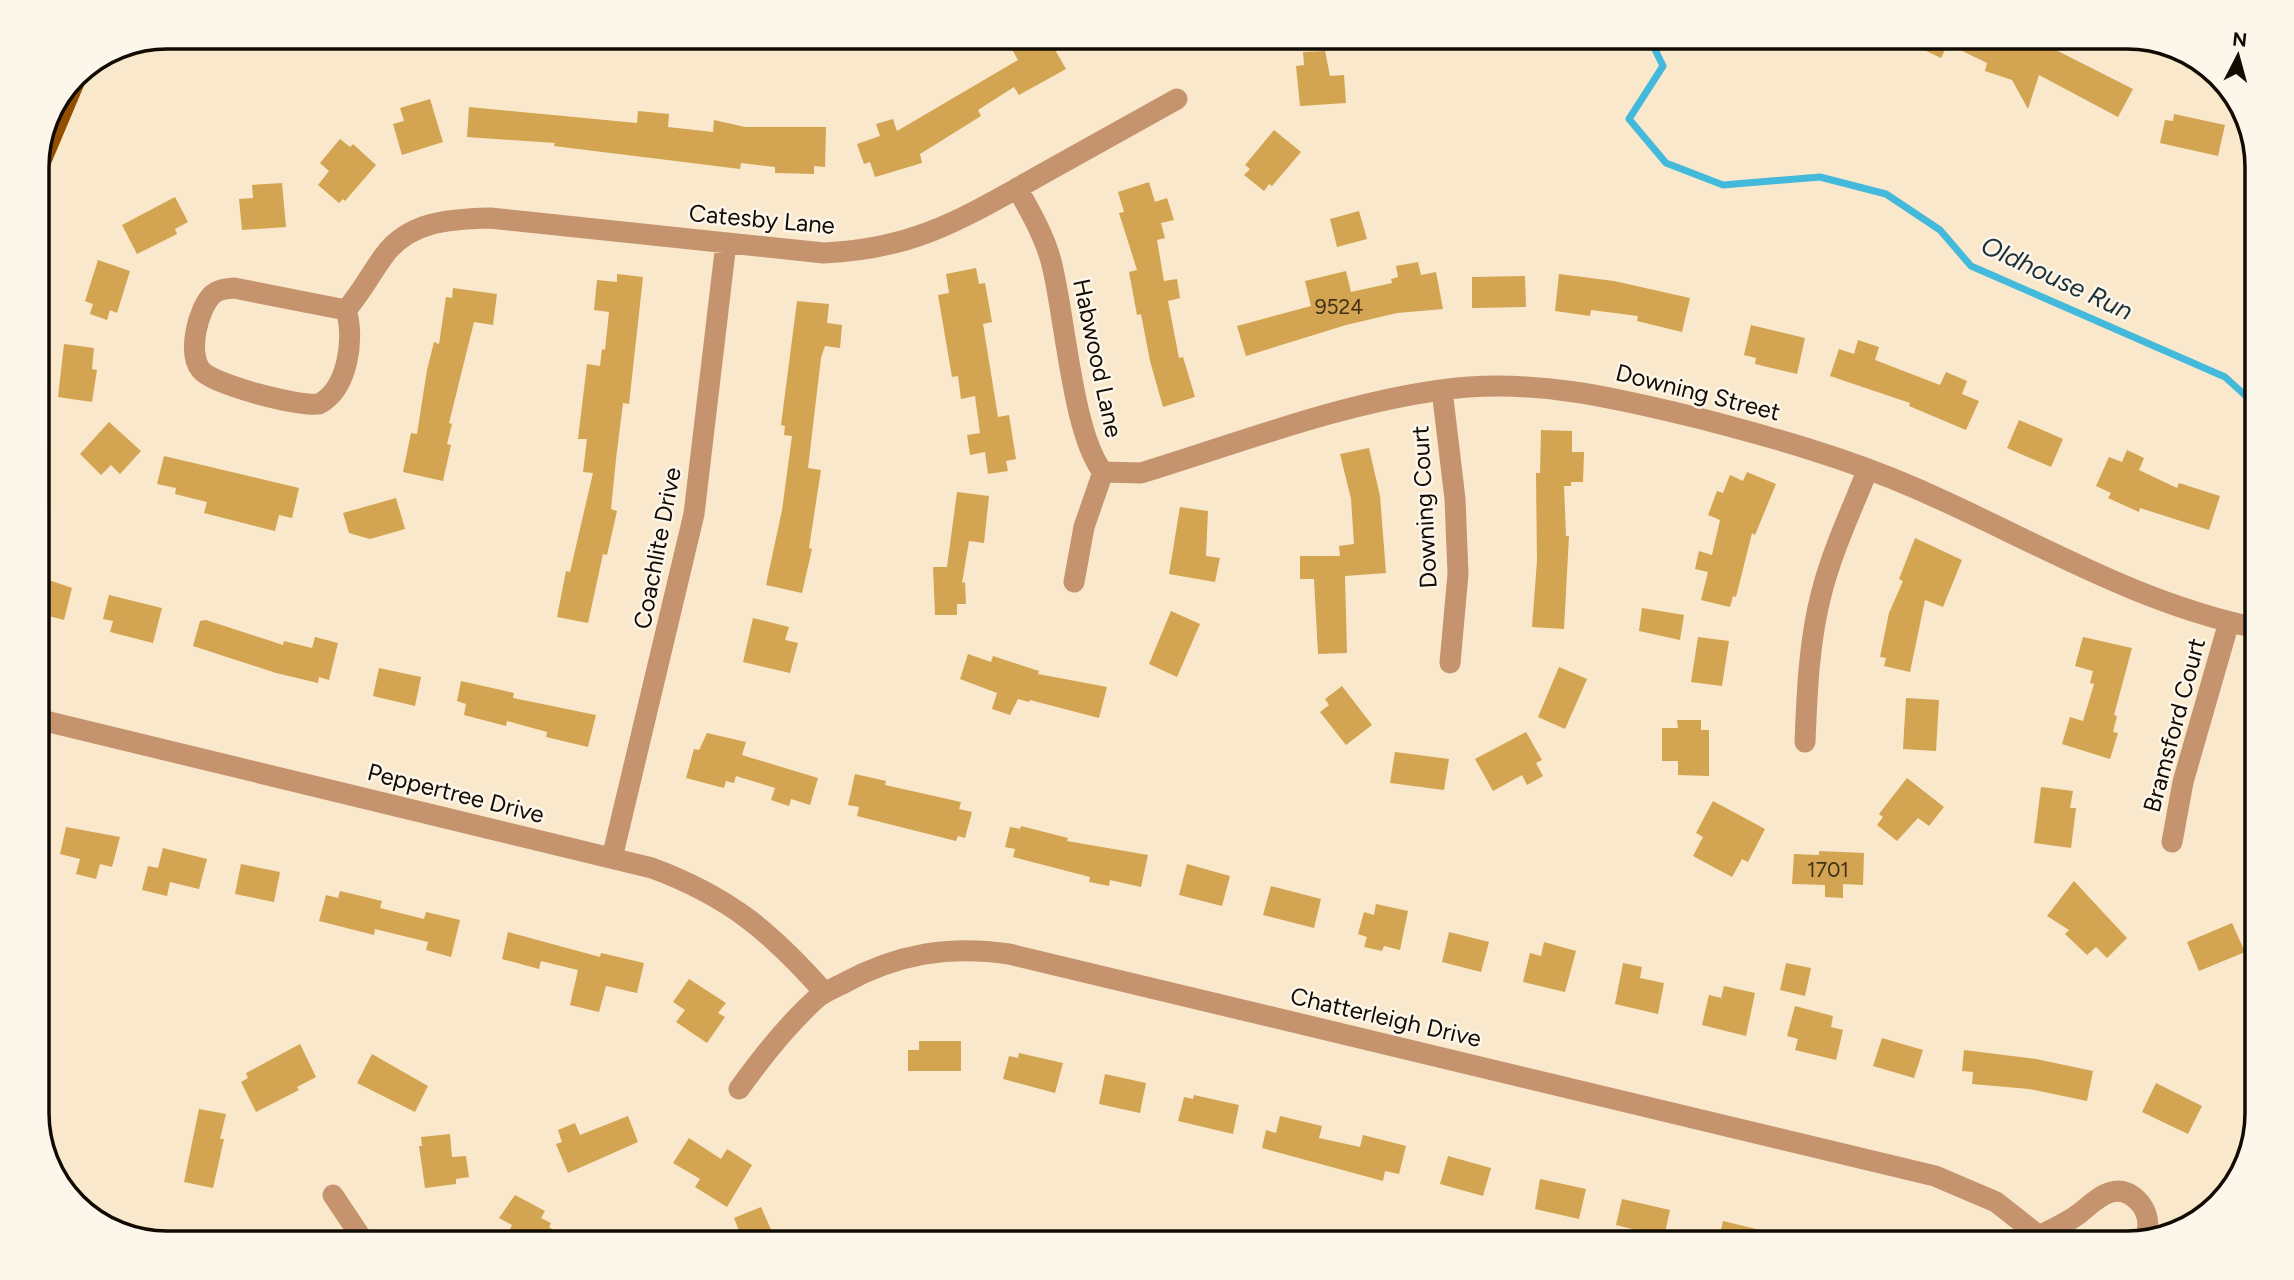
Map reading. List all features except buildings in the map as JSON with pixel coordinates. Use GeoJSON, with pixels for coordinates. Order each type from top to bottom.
{"type":"FeatureCollection","features":[{"type":"Feature","properties":{"kind":"street","name":"Catesby Lane"},"geometry":{"type":"LineString","coordinates":[[346,310],[363,290],[384,254],[412,231],[447,219],[490,218],[824,253],[894,245],[947,227],[1177,99]]}},
{"type":"Feature","properties":{"kind":"street","name":"Habwood Lane"},"geometry":{"type":"LineString","coordinates":[[1017,188],[1037,224],[1051,260],[1082,422],[1094,461],[1102,472],[1084,527],[1074,582]]}},
{"type":"Feature","properties":{"kind":"street","name":"Coachlite Drive"},"geometry":{"type":"LineString","coordinates":[[612,858],[694,513],[726,243]]}},
{"type":"Feature","properties":{"kind":"street"},"geometry":{"type":"LineString","coordinates":[[234,288],[346,310],[351,342],[336,390],[319,404],[296,403],[210,378],[197,364],[195,344],[201,317],[206,304],[219,290],[234,288]]}},
{"type":"Feature","properties":{"kind":"street","name":"Downing Street"},"geometry":{"type":"LineString","coordinates":[[1102,472],[1141,473],[1370,404],[1442,390],[1489,386],[1548,388],[1622,399],[1792,442],[1917,489],[2086,570],[2245,625]]}},
{"type":"Feature","properties":{"kind":"street","name":"Downing Court"},"geometry":{"type":"LineString","coordinates":[[1442,390],[1455,499],[1458,574],[1450,663]]}},
{"type":"Feature","properties":{"kind":"street"},"geometry":{"type":"LineString","coordinates":[[1805,742],[1808,672],[1821,592],[1868,469]]}},
{"type":"Feature","properties":{"kind":"street","name":"Bramsford Court"},"geometry":{"type":"LineString","coordinates":[[2172,842],[2183,782],[2229,622]]}},
{"type":"Feature","properties":{"kind":"street","name":"Peppertree Drive"},"geometry":{"type":"LineString","coordinates":[[49,722],[612,858],[680,879],[724,900],[783,946],[825,993]]}},
{"type":"Feature","properties":{"kind":"street","name":"Chatterleigh Drive"},"geometry":{"type":"LineString","coordinates":[[739,1089],[776,1041],[817,997],[888,962],[918,953],[979,949],[1935,1176],[1996,1202],[2034,1231]]}},
{"type":"Feature","properties":{"kind":"street"},"geometry":{"type":"LineString","coordinates":[[2056,1231],[2103,1193],[2120,1191],[2134,1197],[2144,1208],[2147,1216],[2146,1229]]}},
{"type":"Feature","properties":{"kind":"street"},"geometry":{"type":"LineString","coordinates":[[333,1195],[357,1231]]}},
{"type":"Feature","properties":{"kind":"waterway","name":"Oldhouse Run"},"geometry":{"type":"LineString","coordinates":[[1655,49],[1663,66],[1629,119],[1666,163],[1723,185],[1820,177],[1886,194],[1940,230],[1971,266],[2225,377],[2245,395]]}}]}
